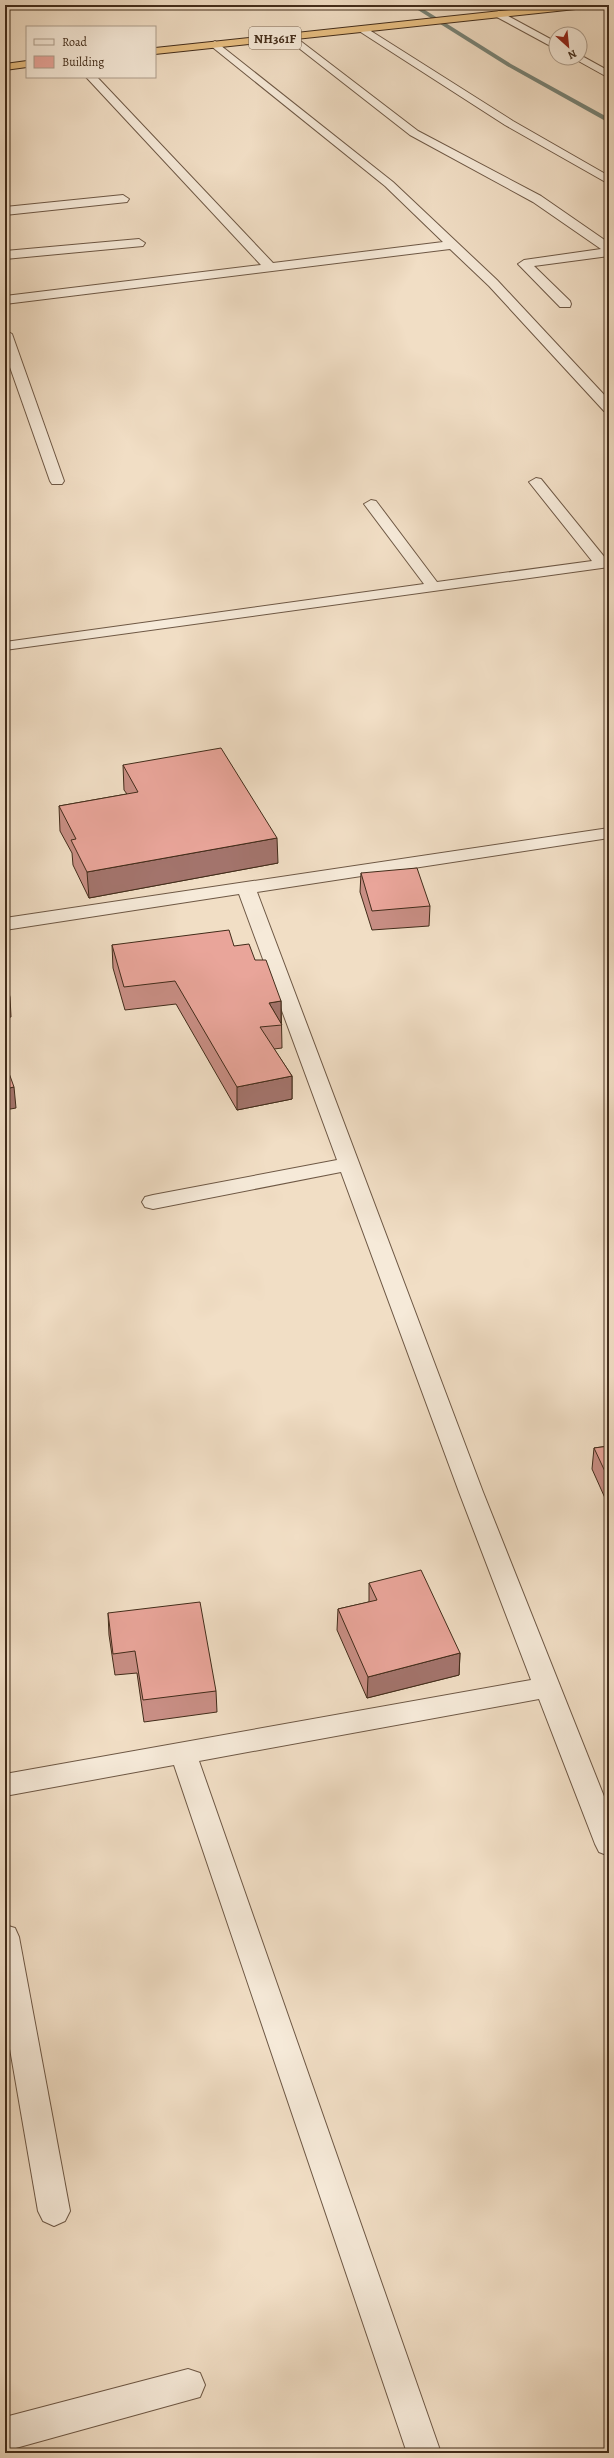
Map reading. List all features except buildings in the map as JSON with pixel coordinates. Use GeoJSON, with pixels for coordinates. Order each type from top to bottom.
{"type":"FeatureCollection","features":[{"type":"Feature","properties":{"kind":"highway","name":"NH361F"},"geometry":{"type":"LineString","coordinates":[[156,51],[585,5]]}},
{"type":"Feature","properties":{"kind":"highway"},"geometry":{"type":"LineString","coordinates":[[5,67],[26,64]]}},
{"type":"Feature","properties":{"kind":"street"},"geometry":{"type":"LineString","coordinates":[[499,14],[548,42]]}},
{"type":"Feature","properties":{"kind":"street"},"geometry":{"type":"LineString","coordinates":[[364,29],[509,123],[609,181]]}},
{"type":"Feature","properties":{"kind":"street"},"geometry":{"type":"LineString","coordinates":[[290,36],[414,133],[536,199],[609,250]]}},
{"type":"Feature","properties":{"kind":"street"},"geometry":{"type":"LineString","coordinates":[[215,44],[389,184],[493,283],[609,408]]}},
{"type":"Feature","properties":{"kind":"street"},"geometry":{"type":"LineString","coordinates":[[588,63],[609,75]]}},
{"type":"Feature","properties":{"kind":"street"},"geometry":{"type":"LineString","coordinates":[[92,78],[272,268]]}},
{"type":"Feature","properties":{"kind":"street"},"geometry":{"type":"LineString","coordinates":[[5,211],[123,200]]}},
{"type":"Feature","properties":{"kind":"street"},"geometry":{"type":"LineString","coordinates":[[5,255],[139,243]]}},
{"type":"Feature","properties":{"kind":"street"},"geometry":{"type":"LineString","coordinates":[[5,300],[272,268],[452,244]]}},
{"type":"Feature","properties":{"kind":"street"},"geometry":{"type":"LineString","coordinates":[[565,304],[524,264],[609,250]]}},
{"type":"Feature","properties":{"kind":"street"},"geometry":{"type":"LineString","coordinates":[[5,334],[57,481]]}},
{"type":"Feature","properties":{"kind":"street"},"geometry":{"type":"LineString","coordinates":[[5,924],[609,833]]}},
{"type":"Feature","properties":{"kind":"street"},"geometry":{"type":"LineString","coordinates":[[246,888],[471,1492],[609,1844]]}},
{"type":"Feature","properties":{"kind":"street"},"geometry":{"type":"LineString","coordinates":[[153,1202],[349,1164]]}},
{"type":"Feature","properties":{"kind":"street"},"geometry":{"type":"LineString","coordinates":[[5,1785],[548,1687]]}},
{"type":"Feature","properties":{"kind":"street"},"geometry":{"type":"LineString","coordinates":[[183,1753],[424,2453]]}},
{"type":"Feature","properties":{"kind":"street"},"geometry":{"type":"LineString","coordinates":[[5,1937],[54,2211]]}},
{"type":"Feature","properties":{"kind":"street"},"geometry":{"type":"LineString","coordinates":[[5,2434],[188,2384]]}},
{"type":"Feature","properties":{"kind":"lane"},"geometry":{"type":"LineString","coordinates":[[536,482],[605,564]]}},
{"type":"Feature","properties":{"kind":"lane"},"geometry":{"type":"LineString","coordinates":[[371,504],[433,587]]}},
{"type":"Feature","properties":{"kind":"lane"},"geometry":{"type":"LineString","coordinates":[[5,646],[605,564]]}},
{"type":"Feature","properties":{"kind":"waterway"},"geometry":{"type":"LineString","coordinates":[[413,5],[509,65],[609,121]]}}]}
